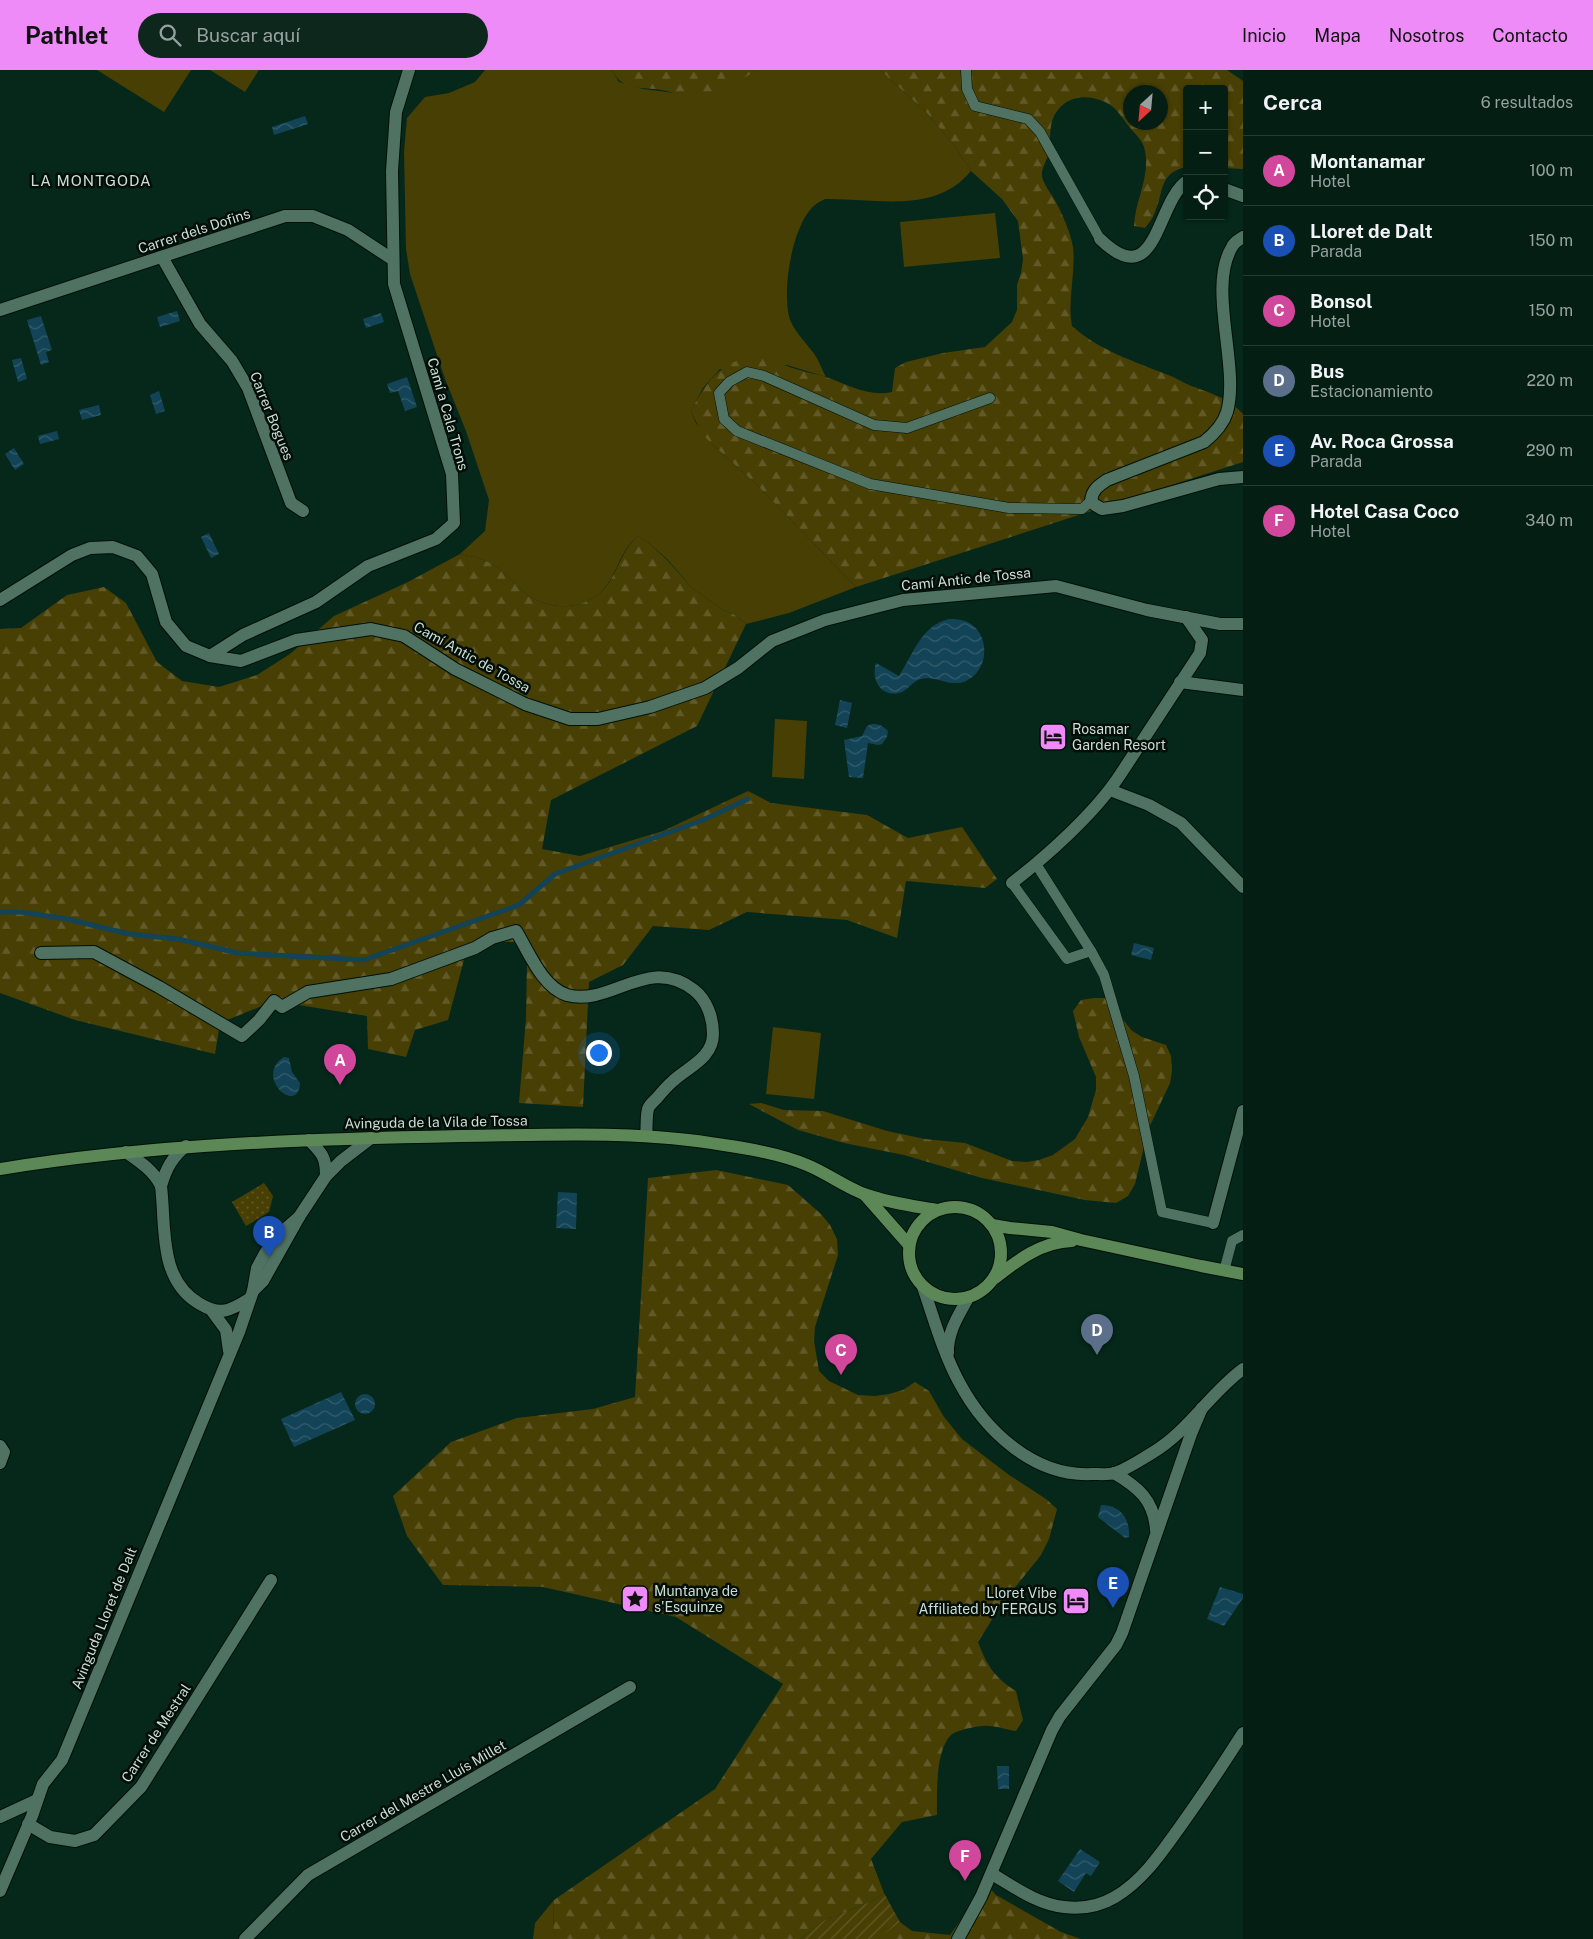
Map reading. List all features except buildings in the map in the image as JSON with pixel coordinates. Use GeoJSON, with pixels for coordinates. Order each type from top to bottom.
{"type":"FeatureCollection","features":[{"type":"Feature","properties":{"kind":"main road","name":"Avinguda de la Vila de Tossa"},"geometry":{"type":"LineString","coordinates":[[0,1169],[54,1160],[186,1146],[371,1138],[599,1134],[646,1136],[721,1144],[784,1157],[833,1177],[865,1195],[937,1210]]}},
{"type":"Feature","properties":{"kind":"main road","name":"Avinguda de la Vila de Tossa"},"geometry":{"type":"LineString","coordinates":[[865,1195],[909,1245]]}},
{"type":"Feature","properties":{"kind":"main road"},"geometry":{"type":"LineString","coordinates":[[993,1280],[1001,1261],[1001,1251],[999,1240],[992,1225],[984,1216],[967,1208],[947,1207],[937,1210],[920,1222],[909,1245],[910,1266],[915,1278],[923,1287],[948,1299],[968,1298],[982,1290],[1015,1262],[1040,1248],[1064,1241],[1081,1240]]}},
{"type":"Feature","properties":{"kind":"main road"},"geometry":{"type":"LineString","coordinates":[[992,1225],[1052,1232],[1081,1240],[1243,1274]]}},
{"type":"Feature","properties":{"kind":"street","name":"Camí a Cala Trons"},"geometry":{"type":"LineString","coordinates":[[210,656],[242,635],[316,602],[368,566],[436,539],[454,522],[452,474],[396,291],[392,259],[392,171],[396,112],[409,70]]}},
{"type":"Feature","properties":{"kind":"street"},"geometry":{"type":"LineString","coordinates":[[1100,239],[1112,251],[1125,256],[1136,256],[1145,253],[1174,196],[1183,186]]}},
{"type":"Feature","properties":{"kind":"street"},"geometry":{"type":"LineString","coordinates":[[1228,190],[1243,196]]}},
{"type":"Feature","properties":{"kind":"street","name":"Carrer dels Dofins"},"geometry":{"type":"LineString","coordinates":[[0,310],[285,216],[313,216],[348,230],[392,259]]}},
{"type":"Feature","properties":{"kind":"street"},"geometry":{"type":"LineString","coordinates":[[1243,237],[1232,245],[1226,258],[1223,274],[1230,394],[1221,424],[1214,434],[1204,442],[1107,480],[1096,487],[1092,495],[1092,501],[1102,509],[1123,506],[1219,478],[1243,477]]}},
{"type":"Feature","properties":{"kind":"street","name":"Carrer Bogues"},"geometry":{"type":"LineString","coordinates":[[162,257],[200,324],[232,360],[248,388],[291,503],[303,511]]}},
{"type":"Feature","properties":{"kind":"street","name":"Camí Antic de Tossa"},"geometry":{"type":"LineString","coordinates":[[0,600],[72,555],[90,548],[113,546],[137,556],[152,574],[166,622],[186,646],[210,656],[241,661],[296,640],[371,629],[404,636],[455,669],[525,704],[570,719],[598,719],[650,707],[705,688],[738,668],[772,641],[825,620],[903,600],[1056,586],[1147,610],[1220,624],[1243,624]]}},
{"type":"Feature","properties":{"kind":"street"},"geometry":{"type":"LineString","coordinates":[[1186,617],[1202,640]]}},
{"type":"Feature","properties":{"kind":"street"},"geometry":{"type":"LineString","coordinates":[[1012,884],[1036,864],[1110,790],[1200,653],[1202,640],[1220,624]]}},
{"type":"Feature","properties":{"kind":"street"},"geometry":{"type":"LineString","coordinates":[[1180,682],[1243,690]]}},
{"type":"Feature","properties":{"kind":"street"},"geometry":{"type":"LineString","coordinates":[[1110,790],[1149,805],[1181,823],[1243,887]]}},
{"type":"Feature","properties":{"kind":"street"},"geometry":{"type":"LineString","coordinates":[[41,953],[94,952],[159,986],[242,1036],[259,1020],[274,1001],[282,1007],[308,992],[391,979],[475,948],[492,938],[516,931],[548,982],[566,994],[578,996],[592,995],[641,979],[657,977],[672,979],[692,988],[702,996],[711,1016],[713,1035],[711,1046],[705,1056],[672,1081],[648,1108],[646,1136]]}},
{"type":"Feature","properties":{"kind":"street"},"geometry":{"type":"LineString","coordinates":[[1213,1223],[1243,1111]]}},
{"type":"Feature","properties":{"kind":"street","name":"Avinguda Lloret de Dalt"},"geometry":{"type":"LineString","coordinates":[[212,1310],[233,1309],[251,1295],[263,1280],[299,1217],[326,1176],[341,1161],[371,1138]]}},
{"type":"Feature","properties":{"kind":"street"},"geometry":{"type":"LineString","coordinates":[[309,1140],[322,1153],[326,1163],[326,1176]]}},
{"type":"Feature","properties":{"kind":"street"},"geometry":{"type":"LineString","coordinates":[[161,1186],[174,1157],[186,1146]]}},
{"type":"Feature","properties":{"kind":"street"},"geometry":{"type":"LineString","coordinates":[[126,1152],[146,1167],[159,1180],[166,1249],[172,1274],[178,1285],[192,1300],[212,1310],[226,1330],[229,1351]]}},
{"type":"Feature","properties":{"kind":"street"},"geometry":{"type":"LineString","coordinates":[[923,1287],[948,1358],[960,1384],[980,1413],[1005,1440],[1031,1460],[1056,1470],[1072,1473],[1114,1473],[1153,1453],[1202,1408],[1224,1384],[1243,1369]]}},
{"type":"Feature","properties":{"kind":"street","name":"Avinguda Lloret de Dalt"},"geometry":{"type":"LineString","coordinates":[[0,1891],[43,1784],[62,1760],[229,1351],[239,1332],[251,1295]]}},
{"type":"Feature","properties":{"kind":"street"},"geometry":{"type":"LineString","coordinates":[[948,1358],[947,1344],[952,1328],[968,1298]]}},
{"type":"Feature","properties":{"kind":"street"},"geometry":{"type":"LineString","coordinates":[[958,1939],[992,1874],[1052,1730],[1116,1645],[1122,1633],[1202,1408]]}},
{"type":"Feature","properties":{"kind":"street"},"geometry":{"type":"LineString","coordinates":[[0,1446],[4,1452],[0,1463]]}},
{"type":"Feature","properties":{"kind":"street"},"geometry":{"type":"LineString","coordinates":[[1114,1473],[1127,1481],[1147,1499],[1153,1510],[1156,1534]]}},
{"type":"Feature","properties":{"kind":"street","name":"Carrer de Mestral"},"geometry":{"type":"LineString","coordinates":[[28,1824],[50,1837],[75,1841],[94,1834],[141,1787],[271,1580]]}},
{"type":"Feature","properties":{"kind":"street","name":"Carrer del Mestre Lluís Millet"},"geometry":{"type":"LineString","coordinates":[[246,1939],[308,1875],[630,1687]]}},
{"type":"Feature","properties":{"kind":"street"},"geometry":{"type":"LineString","coordinates":[[992,1874],[1047,1904],[1080,1908],[1098,1905],[1114,1898],[1141,1876],[1166,1846],[1243,1733]]}},
{"type":"Feature","properties":{"kind":"street"},"geometry":{"type":"LineString","coordinates":[[0,1817],[38,1800]]}},
{"type":"Feature","properties":{"kind":"lane"},"geometry":{"type":"LineString","coordinates":[[966,70],[967,88],[975,106],[1028,119],[1040,132],[1100,239]]}},
{"type":"Feature","properties":{"kind":"lane"},"geometry":{"type":"LineString","coordinates":[[990,398],[907,428],[874,425],[764,376],[747,372],[729,382],[719,393],[724,419],[737,431],[870,484],[1009,508],[1082,509],[1092,501]]}},
{"type":"Feature","properties":{"kind":"lane"},"geometry":{"type":"LineString","coordinates":[[1036,864],[1104,975],[1134,1076],[1162,1212],[1213,1223]]}},
{"type":"Feature","properties":{"kind":"lane"},"geometry":{"type":"LineString","coordinates":[[1012,884],[1067,958],[1091,951]]}},
{"type":"Feature","properties":{"kind":"lane"},"geometry":{"type":"LineString","coordinates":[[1224,1271],[1232,1240],[1243,1235]]}},
{"type":"Feature","properties":{"kind":"green space"},"geometry":{"type":"Polygon","coordinates":[[[97,70],[191,70],[164,112],[97,70]]]}},
{"type":"Feature","properties":{"kind":"green space"},"geometry":{"type":"Polygon","coordinates":[[[210,70],[259,70],[245,92],[210,70]]]}},
{"type":"Feature","properties":{"kind":"green space"},"geometry":{"type":"Polygon","coordinates":[[[485,70],[612,70],[619,82],[643,89],[692,95],[717,89],[757,70],[880,70],[926,112],[954,145],[971,171],[956,185],[940,194],[922,199],[903,201],[825,199],[816,204],[807,214],[794,243],[790,260],[787,295],[788,310],[793,326],[816,356],[826,377],[787,365],[720,369],[703,388],[691,411],[696,423],[711,443],[757,485],[856,587],[789,613],[746,624],[692,588],[668,560],[638,536],[626,549],[611,579],[600,593],[583,603],[573,605],[553,605],[534,599],[502,571],[491,564],[460,554],[485,531],[489,500],[466,431],[445,379],[410,274],[406,249],[404,152],[407,118],[425,97],[449,93],[475,82],[485,70]]]}},
{"type":"Feature","properties":{"kind":"green space"},"geometry":{"type":"Polygon","coordinates":[[[612,70],[757,70],[717,90],[688,95],[630,86],[620,81],[612,70]]]}},
{"type":"Feature","properties":{"kind":"green space"},"geometry":{"type":"Polygon","coordinates":[[[880,70],[1227,70],[1243,81],[1243,169],[1228,168],[1228,85],[1183,85],[1183,168],[1171,173],[1167,178],[1154,214],[1145,228],[1134,226],[1145,177],[1146,157],[1144,147],[1132,130],[1168,130],[1168,85],[1123,85],[1123,119],[1109,104],[1097,99],[1081,98],[1066,102],[1056,113],[1052,121],[1049,151],[1042,177],[1065,221],[1073,247],[1074,257],[1070,306],[1072,326],[1105,349],[1231,403],[1243,414],[1243,462],[856,587],[757,485],[702,434],[691,411],[710,380],[727,365],[738,361],[750,358],[768,360],[826,377],[866,392],[892,392],[895,368],[906,362],[943,353],[985,347],[1012,322],[1017,310],[1017,285],[1023,259],[1018,221],[1002,199],[971,171],[954,145],[926,112],[880,70]]]}},
{"type":"Feature","properties":{"kind":"green space"},"geometry":{"type":"Polygon","coordinates":[[[995,213],[1000,258],[904,267],[900,222],[995,213]]]}},
{"type":"Feature","properties":{"kind":"green space"},"geometry":{"type":"Polygon","coordinates":[[[638,536],[649,543],[668,561],[692,588],[746,624],[697,726],[551,800],[542,849],[580,856],[663,831],[748,791],[771,803],[867,815],[908,838],[962,827],[997,879],[985,888],[906,881],[897,938],[847,920],[747,912],[709,930],[653,926],[623,965],[589,982],[583,1107],[519,1103],[526,1018],[527,960],[514,942],[474,942],[465,956],[448,1020],[415,1030],[406,1057],[368,1049],[367,1016],[274,1001],[220,1023],[215,1054],[75,1020],[0,993],[0,629],[21,628],[67,595],[104,587],[126,603],[157,662],[182,681],[219,687],[257,675],[290,654],[334,616],[408,582],[460,554],[480,558],[491,564],[502,571],[525,593],[543,603],[563,606],[583,603],[592,599],[606,587],[627,549],[638,536]]]}},
{"type":"Feature","properties":{"kind":"green space"},"geometry":{"type":"Polygon","coordinates":[[[775,719],[807,721],[804,779],[772,777],[775,719]]]}},
{"type":"Feature","properties":{"kind":"green space"},"geometry":{"type":"Polygon","coordinates":[[[1107,998],[1131,1030],[1142,1037],[1166,1045],[1171,1056],[1172,1071],[1170,1083],[1148,1130],[1135,1184],[1128,1196],[1116,1203],[1085,1200],[982,1178],[904,1155],[844,1143],[798,1130],[749,1104],[761,1103],[784,1110],[823,1111],[887,1131],[925,1139],[965,1143],[1012,1161],[1027,1162],[1039,1160],[1053,1155],[1075,1139],[1088,1117],[1096,1090],[1096,1077],[1079,1037],[1073,1011],[1081,1000],[1107,998]]]}},
{"type":"Feature","properties":{"kind":"green space"},"geometry":{"type":"Polygon","coordinates":[[[773,1027],[821,1033],[814,1099],[766,1094],[773,1027]]]}},
{"type":"Feature","properties":{"kind":"green space"},"geometry":{"type":"Polygon","coordinates":[[[716,1170],[788,1185],[821,1214],[830,1225],[837,1239],[838,1255],[815,1327],[814,1341],[819,1371],[829,1381],[858,1395],[875,1396],[903,1390],[915,1382],[929,1391],[944,1417],[962,1439],[1009,1475],[1046,1499],[1057,1509],[1049,1539],[1041,1555],[1001,1605],[978,1642],[993,1671],[1002,1681],[1016,1691],[1023,1720],[1016,1731],[985,1726],[975,1727],[951,1735],[942,1751],[938,1773],[937,1815],[902,1822],[871,1859],[884,1893],[872,1901],[825,1920],[800,1939],[553,1939],[554,1900],[715,1789],[783,1684],[676,1617],[543,1587],[443,1585],[407,1536],[393,1496],[451,1442],[517,1418],[593,1409],[635,1397],[648,1178],[716,1170]]]}},
{"type":"Feature","properties":{"kind":"green space"},"geometry":{"type":"Polygon","coordinates":[[[264,1183],[273,1196],[269,1212],[246,1226],[232,1202],[264,1183]]]}},
{"type":"Feature","properties":{"kind":"green space"},"geometry":{"type":"Polygon","coordinates":[[[986,1884],[996,1895],[1061,1932],[1081,1939],[879,1939],[900,1922],[912,1931],[950,1935],[986,1884]]]}},
{"type":"Feature","properties":{"kind":"green space"},"geometry":{"type":"Polygon","coordinates":[[[884,1893],[900,1922],[879,1939],[800,1939],[825,1920],[872,1901],[884,1893]]]}},
{"type":"Feature","properties":{"kind":"green space"},"geometry":{"type":"Polygon","coordinates":[[[554,1900],[553,1939],[533,1939],[535,1923],[554,1900]]]}},
{"type":"Feature","properties":{"kind":"water"},"geometry":{"type":"Polygon","coordinates":[[[305,116],[308,124],[274,135],[272,127],[305,116]]]}},
{"type":"Feature","properties":{"kind":"water"},"geometry":{"type":"Polygon","coordinates":[[[177,311],[180,321],[160,327],[157,317],[177,311]]]}},
{"type":"Feature","properties":{"kind":"water"},"geometry":{"type":"Polygon","coordinates":[[[381,313],[384,322],[366,328],[363,319],[381,313]]]}},
{"type":"Feature","properties":{"kind":"water"},"geometry":{"type":"Polygon","coordinates":[[[41,316],[52,350],[46,352],[49,362],[41,365],[27,320],[41,316]]]}},
{"type":"Feature","properties":{"kind":"water"},"geometry":{"type":"Polygon","coordinates":[[[21,358],[27,379],[18,382],[12,360],[21,358]]]}},
{"type":"Feature","properties":{"kind":"water"},"geometry":{"type":"Polygon","coordinates":[[[407,377],[417,407],[405,411],[398,391],[390,393],[387,384],[407,377]]]}},
{"type":"Feature","properties":{"kind":"water"},"geometry":{"type":"Polygon","coordinates":[[[159,391],[165,411],[156,414],[150,395],[159,391]]]}},
{"type":"Feature","properties":{"kind":"water"},"geometry":{"type":"Polygon","coordinates":[[[99,405],[101,415],[82,420],[79,410],[99,405]]]}},
{"type":"Feature","properties":{"kind":"water"},"geometry":{"type":"Polygon","coordinates":[[[57,431],[59,439],[40,444],[38,436],[57,431]]]}},
{"type":"Feature","properties":{"kind":"water"},"geometry":{"type":"Polygon","coordinates":[[[14,448],[24,464],[15,470],[5,454],[14,448]]]}},
{"type":"Feature","properties":{"kind":"water"},"geometry":{"type":"Polygon","coordinates":[[[209,533],[219,554],[211,558],[201,537],[209,533]]]}},
{"type":"Feature","properties":{"kind":"water"},"geometry":{"type":"Polygon","coordinates":[[[949,619],[961,620],[971,624],[982,637],[984,646],[983,662],[973,676],[960,683],[927,678],[921,679],[905,690],[892,694],[878,686],[875,675],[876,663],[899,676],[925,634],[940,622],[949,619]]]}},
{"type":"Feature","properties":{"kind":"water"},"geometry":{"type":"Polygon","coordinates":[[[840,700],[852,703],[847,728],[835,725],[840,700]]]}},
{"type":"Feature","properties":{"kind":"water"},"geometry":{"type":"Polygon","coordinates":[[[872,724],[880,725],[886,729],[888,731],[887,737],[882,744],[868,743],[863,778],[849,777],[844,740],[862,736],[867,726],[872,724]]]}},
{"type":"Feature","properties":{"kind":"water"},"geometry":{"type":"Polygon","coordinates":[[[1134,943],[1154,948],[1151,960],[1131,955],[1134,943]]]}},
{"type":"Feature","properties":{"kind":"water"},"geometry":{"type":"Polygon","coordinates":[[[284,1057],[289,1058],[292,1072],[300,1083],[297,1092],[292,1096],[286,1095],[280,1090],[275,1083],[273,1074],[276,1065],[284,1057]]]}},
{"type":"Feature","properties":{"kind":"water"},"geometry":{"type":"Polygon","coordinates":[[[558,1192],[577,1193],[576,1229],[556,1228],[558,1192]]]}},
{"type":"Feature","properties":{"kind":"water"},"geometry":{"type":"Polygon","coordinates":[[[341,1392],[355,1420],[294,1447],[281,1419],[341,1392]]]}},
{"type":"Feature","properties":{"kind":"water"},"geometry":{"type":"Polygon","coordinates":[[[365,1394],[372,1397],[375,1404],[372,1411],[365,1414],[358,1411],[355,1404],[358,1397],[365,1394]]]}},
{"type":"Feature","properties":{"kind":"water"},"geometry":{"type":"Polygon","coordinates":[[[1101,1505],[1114,1507],[1123,1514],[1128,1524],[1129,1537],[1125,1538],[1098,1517],[1101,1505]]]}},
{"type":"Feature","properties":{"kind":"water"},"geometry":{"type":"Polygon","coordinates":[[[1220,1587],[1243,1594],[1243,1598],[1224,1626],[1207,1619],[1220,1587]]]}},
{"type":"Feature","properties":{"kind":"water"},"geometry":{"type":"Polygon","coordinates":[[[997,1766],[1009,1766],[1009,1789],[998,1789],[997,1766]]]}},
{"type":"Feature","properties":{"kind":"water"},"geometry":{"type":"Polygon","coordinates":[[[1080,1849],[1100,1862],[1091,1876],[1086,1873],[1074,1892],[1058,1881],[1080,1849]]]}},
{"type":"Feature","properties":{"kind":"waterway"},"geometry":{"type":"LineString","coordinates":[[0,912],[21,912],[67,919],[129,934],[178,939],[238,953],[364,960],[519,905],[555,874],[703,820],[748,799]]}},
{"type":"Feature","properties":{"kind":"place","name":"Rosamar Garden Resort"},"geometry":{"type":"Point","coordinates":[1053,737]}},
{"type":"Feature","properties":{"kind":"place","name":"Montanamar"},"geometry":{"type":"Point","coordinates":[340,1085]}},
{"type":"Feature","properties":{"kind":"place","name":"Lloret de Dalt"},"geometry":{"type":"Point","coordinates":[269,1257]}},
{"type":"Feature","properties":{"kind":"place","name":"Bus"},"geometry":{"type":"Point","coordinates":[1097,1355]}},
{"type":"Feature","properties":{"kind":"place","name":"Bonsol"},"geometry":{"type":"Point","coordinates":[841,1375]}},
{"type":"Feature","properties":{"kind":"place","name":"Muntanya de s'Esquinze"},"geometry":{"type":"Point","coordinates":[635,1599]}},
{"type":"Feature","properties":{"kind":"place","name":"Lloret Vibe Affiliated by FERGUS"},"geometry":{"type":"Point","coordinates":[1076,1601]}},
{"type":"Feature","properties":{"kind":"place","name":"Av. Roca Grossa"},"geometry":{"type":"Point","coordinates":[1113,1608]}},
{"type":"Feature","properties":{"kind":"place","name":"Hotel Casa Coco"},"geometry":{"type":"Point","coordinates":[965,1881]}},
{"type":"Feature","properties":{"kind":"district","name":"LA MONTGODA"},"geometry":{"type":"Point","coordinates":[91,181]}}]}
